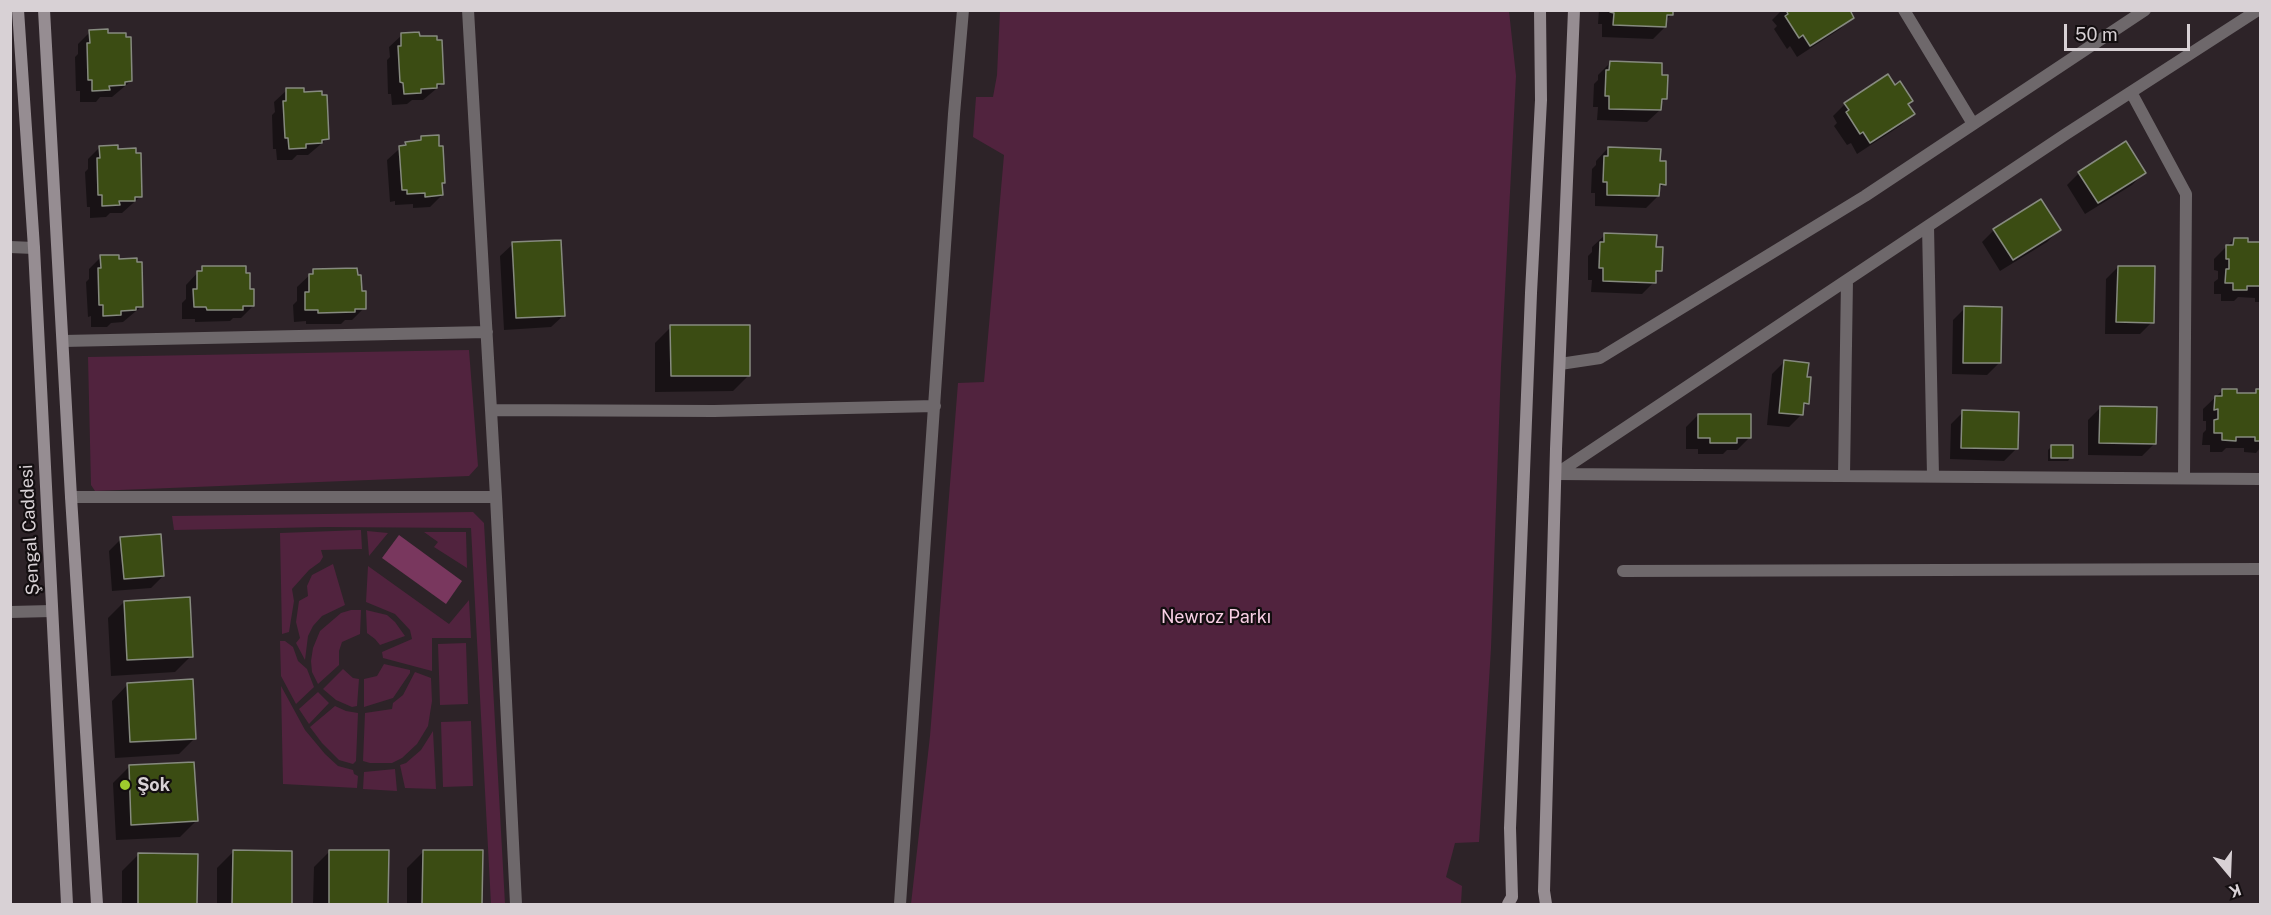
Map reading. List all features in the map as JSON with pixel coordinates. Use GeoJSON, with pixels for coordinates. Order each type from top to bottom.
{"type":"FeatureCollection","features":[{"type":"Feature","properties":{"kind":"main road","name":"Şengal Caddesi"},"geometry":{"type":"LineString","coordinates":[[18,10],[34,248],[67,904]]}},
{"type":"Feature","properties":{"kind":"main road"},"geometry":{"type":"LineString","coordinates":[[44,10],[71,497],[97,904]]}},
{"type":"Feature","properties":{"kind":"main road"},"geometry":{"type":"LineString","coordinates":[[1508,904],[1512,897],[1510,828],[1541,100],[1540,10]]}},
{"type":"Feature","properties":{"kind":"main road"},"geometry":{"type":"LineString","coordinates":[[1546,904],[1544,891],[1556,474],[1574,10]]}},
{"type":"Feature","properties":{"kind":"street"},"geometry":{"type":"LineString","coordinates":[[468,10],[492,410],[516,904]]}},
{"type":"Feature","properties":{"kind":"street"},"geometry":{"type":"LineString","coordinates":[[900,904],[963,10]]}},
{"type":"Feature","properties":{"kind":"street"},"geometry":{"type":"LineString","coordinates":[[1904,10],[1973,124]]}},
{"type":"Feature","properties":{"kind":"street"},"geometry":{"type":"LineString","coordinates":[[1560,364],[1600,358],[1865,196],[2145,10]]}},
{"type":"Feature","properties":{"kind":"street"},"geometry":{"type":"LineString","coordinates":[[1556,474],[2258,10]]}},
{"type":"Feature","properties":{"kind":"street"},"geometry":{"type":"LineString","coordinates":[[2131,92],[2186,194],[2184,478]]}},
{"type":"Feature","properties":{"kind":"street"},"geometry":{"type":"LineString","coordinates":[[1928,226],[1933,476]]}},
{"type":"Feature","properties":{"kind":"street"},"geometry":{"type":"LineString","coordinates":[[10,247],[34,248]]}},
{"type":"Feature","properties":{"kind":"street"},"geometry":{"type":"LineString","coordinates":[[1844,475],[1847,280]]}},
{"type":"Feature","properties":{"kind":"street"},"geometry":{"type":"LineString","coordinates":[[63,341],[487,332]]}},
{"type":"Feature","properties":{"kind":"street"},"geometry":{"type":"LineString","coordinates":[[492,410],[714,411],[935,406]]}},
{"type":"Feature","properties":{"kind":"street"},"geometry":{"type":"LineString","coordinates":[[1556,474],[2260,479]]}},
{"type":"Feature","properties":{"kind":"street"},"geometry":{"type":"LineString","coordinates":[[71,497],[496,497]]}},
{"type":"Feature","properties":{"kind":"street"},"geometry":{"type":"LineString","coordinates":[[1623,571],[2260,569]]}},
{"type":"Feature","properties":{"kind":"street"},"geometry":{"type":"LineString","coordinates":[[10,612],[52,611]]}},
{"type":"Feature","properties":{"kind":"green space","name":"Newroz Parkı"},"geometry":{"type":"Polygon","coordinates":[[[1000,11],[1509,11],[1516,76],[1501,367],[1491,648],[1479,842],[1455,843],[1446,877],[1462,886],[1461,904],[911,904],[930,736],[958,383],[984,382],[1004,155],[973,137],[976,97],[993,97],[997,75],[1000,11]]]}},
{"type":"Feature","properties":{"kind":"green space"},"geometry":{"type":"Polygon","coordinates":[[[469,350],[478,466],[469,476],[95,491],[91,485],[88,357],[469,350]]]}},
{"type":"Feature","properties":{"kind":"green space"},"geometry":{"type":"Polygon","coordinates":[[[473,512],[484,523],[505,904],[491,904],[471,528],[326,527],[174,530],[172,516],[473,512]]]}},
{"type":"Feature","properties":{"kind":"green space"},"geometry":{"type":"Polygon","coordinates":[[[361,530],[362,549],[321,550],[323,557],[320,562],[309,570],[292,589],[294,601],[289,632],[282,634],[280,533],[361,530]]]}},
{"type":"Feature","properties":{"kind":"green space"},"geometry":{"type":"Polygon","coordinates":[[[367,531],[388,533],[369,556],[367,531]]]}},
{"type":"Feature","properties":{"kind":"green space"},"geometry":{"type":"Polygon","coordinates":[[[424,532],[466,532],[467,568],[434,547],[438,542],[424,532]]]}},
{"type":"Feature","properties":{"kind":"green space"},"geometry":{"type":"Polygon","coordinates":[[[333,564],[345,605],[322,616],[313,626],[308,636],[305,660],[296,643],[300,638],[296,622],[299,601],[308,596],[307,586],[312,575],[333,564]]]}},
{"type":"Feature","properties":{"kind":"green space"},"geometry":{"type":"Polygon","coordinates":[[[368,566],[449,624],[469,600],[471,638],[432,638],[432,671],[383,658],[382,652],[412,639],[410,630],[395,614],[366,602],[368,566]]]}},
{"type":"Feature","properties":{"kind":"green space"},"geometry":{"type":"Polygon","coordinates":[[[361,610],[360,634],[342,642],[339,651],[339,665],[318,684],[312,672],[311,661],[313,648],[320,631],[341,613],[361,610]]]}},
{"type":"Feature","properties":{"kind":"green space"},"geometry":{"type":"Polygon","coordinates":[[[366,610],[387,615],[405,636],[380,645],[367,633],[366,610]]]}},
{"type":"Feature","properties":{"kind":"green space"},"geometry":{"type":"Polygon","coordinates":[[[280,641],[285,641],[293,647],[298,661],[307,669],[314,687],[296,704],[281,676],[280,641]]]}},
{"type":"Feature","properties":{"kind":"green space"},"geometry":{"type":"Polygon","coordinates":[[[466,643],[468,704],[440,705],[438,644],[466,643]]]}},
{"type":"Feature","properties":{"kind":"green space"},"geometry":{"type":"Polygon","coordinates":[[[384,664],[410,670],[410,673],[393,698],[364,707],[364,679],[377,676],[384,664]]]}},
{"type":"Feature","properties":{"kind":"green space"},"geometry":{"type":"Polygon","coordinates":[[[343,669],[353,678],[359,679],[357,706],[352,707],[336,700],[323,689],[343,669]]]}},
{"type":"Feature","properties":{"kind":"green space"},"geometry":{"type":"Polygon","coordinates":[[[415,672],[431,678],[432,701],[428,726],[417,744],[402,758],[392,763],[363,761],[365,713],[392,709],[393,703],[403,695],[415,672]]]}},
{"type":"Feature","properties":{"kind":"green space"},"geometry":{"type":"Polygon","coordinates":[[[281,686],[305,730],[325,754],[338,766],[353,770],[358,776],[357,788],[283,784],[281,686]]]}},
{"type":"Feature","properties":{"kind":"green space"},"geometry":{"type":"Polygon","coordinates":[[[318,692],[329,703],[309,724],[299,709],[318,692]]]}},
{"type":"Feature","properties":{"kind":"green space"},"geometry":{"type":"Polygon","coordinates":[[[335,706],[358,713],[356,761],[353,764],[339,760],[310,727],[335,706]]]}},
{"type":"Feature","properties":{"kind":"green space"},"geometry":{"type":"Polygon","coordinates":[[[471,721],[473,786],[443,787],[441,722],[471,721]]]}},
{"type":"Feature","properties":{"kind":"green space"},"geometry":{"type":"Polygon","coordinates":[[[433,731],[436,789],[405,788],[400,765],[406,763],[421,750],[433,731]]]}},
{"type":"Feature","properties":{"kind":"green space"},"geometry":{"type":"Polygon","coordinates":[[[395,769],[397,791],[363,789],[364,772],[395,769]]]}},
{"type":"Feature","properties":{"kind":"shaded area"},"geometry":{"type":"Polygon","coordinates":[[[399,535],[462,581],[446,604],[382,558],[399,535]]]}},
{"type":"Feature","properties":{"kind":"building"},"geometry":{"type":"Polygon","coordinates":[[[1610,10],[1673,10],[1673,15],[1667,15],[1666,27],[1613,25],[1614,13],[1610,10]]]}},
{"type":"Feature","properties":{"kind":"building"},"geometry":{"type":"Polygon","coordinates":[[[1786,10],[1850,10],[1854,18],[1810,46],[1803,35],[1799,38],[1785,16],[1788,14],[1786,10]]]}},
{"type":"Feature","properties":{"kind":"building"},"geometry":{"type":"Polygon","coordinates":[[[108,29],[108,33],[126,33],[126,37],[131,37],[132,81],[125,82],[125,85],[109,86],[110,90],[92,91],[92,80],[88,80],[89,30],[108,29]]]}},
{"type":"Feature","properties":{"kind":"building"},"geometry":{"type":"Polygon","coordinates":[[[419,32],[420,36],[437,36],[437,40],[442,40],[444,84],[437,84],[437,88],[421,89],[421,93],[404,94],[403,83],[400,82],[398,46],[401,46],[401,33],[419,32]]]}},
{"type":"Feature","properties":{"kind":"building"},"geometry":{"type":"Polygon","coordinates":[[[1610,61],[1662,63],[1662,75],[1668,75],[1667,99],[1662,99],[1661,110],[1609,109],[1609,96],[1605,96],[1606,70],[1609,70],[1610,61]]]}},
{"type":"Feature","properties":{"kind":"building"},"geometry":{"type":"Polygon","coordinates":[[[1888,74],[1895,85],[1900,81],[1913,101],[1908,104],[1915,114],[1870,143],[1863,132],[1860,134],[1846,112],[1849,110],[1844,103],[1888,74]]]}},
{"type":"Feature","properties":{"kind":"building"},"geometry":{"type":"Polygon","coordinates":[[[286,88],[304,88],[304,92],[322,91],[322,95],[327,95],[329,139],[322,140],[322,143],[306,144],[306,148],[289,149],[288,138],[285,138],[283,101],[286,101],[286,88]]]}},
{"type":"Feature","properties":{"kind":"building"},"geometry":{"type":"Polygon","coordinates":[[[439,135],[439,146],[443,146],[445,183],[442,183],[443,195],[425,197],[425,193],[407,194],[407,190],[402,190],[399,146],[406,145],[405,142],[421,140],[421,136],[439,135]]]}},
{"type":"Feature","properties":{"kind":"building"},"geometry":{"type":"Polygon","coordinates":[[[2126,141],[2146,173],[2098,203],[2078,172],[2126,141]]]}},
{"type":"Feature","properties":{"kind":"building"},"geometry":{"type":"Polygon","coordinates":[[[118,145],[118,149],[136,148],[136,153],[141,153],[142,197],[135,197],[135,201],[119,201],[120,205],[102,206],[102,195],[98,195],[99,146],[118,145]]]}},
{"type":"Feature","properties":{"kind":"building"},"geometry":{"type":"Polygon","coordinates":[[[1608,147],[1661,149],[1660,161],[1666,161],[1666,185],[1660,184],[1659,196],[1607,195],[1607,182],[1603,182],[1604,156],[1608,156],[1608,147]]]}},
{"type":"Feature","properties":{"kind":"building"},"geometry":{"type":"Polygon","coordinates":[[[2041,199],[2061,230],[2013,260],[1993,229],[2041,199]]]}},
{"type":"Feature","properties":{"kind":"building"},"geometry":{"type":"Polygon","coordinates":[[[1604,233],[1657,235],[1656,247],[1663,247],[1662,271],[1656,271],[1656,283],[1603,281],[1603,268],[1599,268],[1600,242],[1604,242],[1604,233]]]}},
{"type":"Feature","properties":{"kind":"building"},"geometry":{"type":"Polygon","coordinates":[[[2234,238],[2248,238],[2248,242],[2260,242],[2260,286],[2247,286],[2247,290],[2233,290],[2233,283],[2225,283],[2226,269],[2229,269],[2226,245],[2233,245],[2234,238]]]}},
{"type":"Feature","properties":{"kind":"building"},"geometry":{"type":"Polygon","coordinates":[[[561,240],[565,316],[516,318],[512,242],[561,240]]]}},
{"type":"Feature","properties":{"kind":"building"},"geometry":{"type":"Polygon","coordinates":[[[100,255],[119,255],[119,259],[137,258],[137,262],[142,262],[143,307],[121,311],[121,315],[103,316],[103,305],[99,305],[100,255]]]}},
{"type":"Feature","properties":{"kind":"building"},"geometry":{"type":"Polygon","coordinates":[[[202,266],[246,266],[246,273],[250,273],[250,289],[254,289],[254,306],[243,306],[243,310],[207,310],[206,307],[194,307],[193,289],[197,289],[197,271],[202,271],[202,266]]]}},
{"type":"Feature","properties":{"kind":"building"},"geometry":{"type":"Polygon","coordinates":[[[2118,266],[2155,266],[2154,323],[2116,322],[2118,266]]]}},
{"type":"Feature","properties":{"kind":"building"},"geometry":{"type":"Polygon","coordinates":[[[357,268],[358,275],[361,275],[362,291],[366,291],[366,309],[355,309],[355,312],[318,313],[318,310],[305,310],[305,292],[309,292],[309,274],[313,274],[313,269],[357,268]]]}},
{"type":"Feature","properties":{"kind":"building"},"geometry":{"type":"Polygon","coordinates":[[[1964,306],[2002,307],[2001,363],[1963,363],[1964,306]]]}},
{"type":"Feature","properties":{"kind":"building"},"geometry":{"type":"Polygon","coordinates":[[[670,325],[750,325],[750,376],[671,376],[670,325]]]}},
{"type":"Feature","properties":{"kind":"building"},"geometry":{"type":"Polygon","coordinates":[[[1784,360],[1809,363],[1807,377],[1811,377],[1809,404],[1804,403],[1803,415],[1779,413],[1784,360]]]}},
{"type":"Feature","properties":{"kind":"building"},"geometry":{"type":"Polygon","coordinates":[[[2222,389],[2237,389],[2237,393],[2256,393],[2256,389],[2260,389],[2260,441],[2255,441],[2255,437],[2236,437],[2236,441],[2222,440],[2222,433],[2214,433],[2214,420],[2218,419],[2218,409],[2214,410],[2215,396],[2222,396],[2222,389]]]}},
{"type":"Feature","properties":{"kind":"building"},"geometry":{"type":"Polygon","coordinates":[[[2100,406],[2157,407],[2156,444],[2099,443],[2100,406]]]}},
{"type":"Feature","properties":{"kind":"building"},"geometry":{"type":"Polygon","coordinates":[[[1962,410],[2019,412],[2018,449],[1961,448],[1962,410]]]}},
{"type":"Feature","properties":{"kind":"building"},"geometry":{"type":"Polygon","coordinates":[[[1698,414],[1751,414],[1751,438],[1737,438],[1737,443],[1710,443],[1710,438],[1698,438],[1698,414]]]}},
{"type":"Feature","properties":{"kind":"building"},"geometry":{"type":"Polygon","coordinates":[[[2051,445],[2073,445],[2073,458],[2051,458],[2051,445]]]}},
{"type":"Feature","properties":{"kind":"building"},"geometry":{"type":"Polygon","coordinates":[[[161,534],[164,576],[124,579],[120,537],[161,534]]]}},
{"type":"Feature","properties":{"kind":"building"},"geometry":{"type":"Polygon","coordinates":[[[190,597],[193,657],[127,660],[124,601],[190,597]]]}},
{"type":"Feature","properties":{"kind":"building"},"geometry":{"type":"Polygon","coordinates":[[[193,679],[196,739],[130,742],[127,683],[193,679]]]}},
{"type":"Feature","properties":{"kind":"building"},"geometry":{"type":"Polygon","coordinates":[[[194,762],[198,821],[131,825],[129,765],[194,762]]]}},
{"type":"Feature","properties":{"kind":"building"},"geometry":{"type":"Polygon","coordinates":[[[233,850],[292,851],[292,904],[232,904],[233,850]]]}},
{"type":"Feature","properties":{"kind":"building"},"geometry":{"type":"Polygon","coordinates":[[[329,850],[389,850],[388,904],[329,904],[329,850]]]}},
{"type":"Feature","properties":{"kind":"building"},"geometry":{"type":"Polygon","coordinates":[[[423,850],[483,850],[482,904],[422,904],[423,850]]]}},
{"type":"Feature","properties":{"kind":"building"},"geometry":{"type":"Polygon","coordinates":[[[138,853],[198,854],[197,904],[138,904],[138,853]]]}},
{"type":"Feature","properties":{"kind":"place","name":"Şok"},"geometry":{"type":"Point","coordinates":[125,785]}}]}
